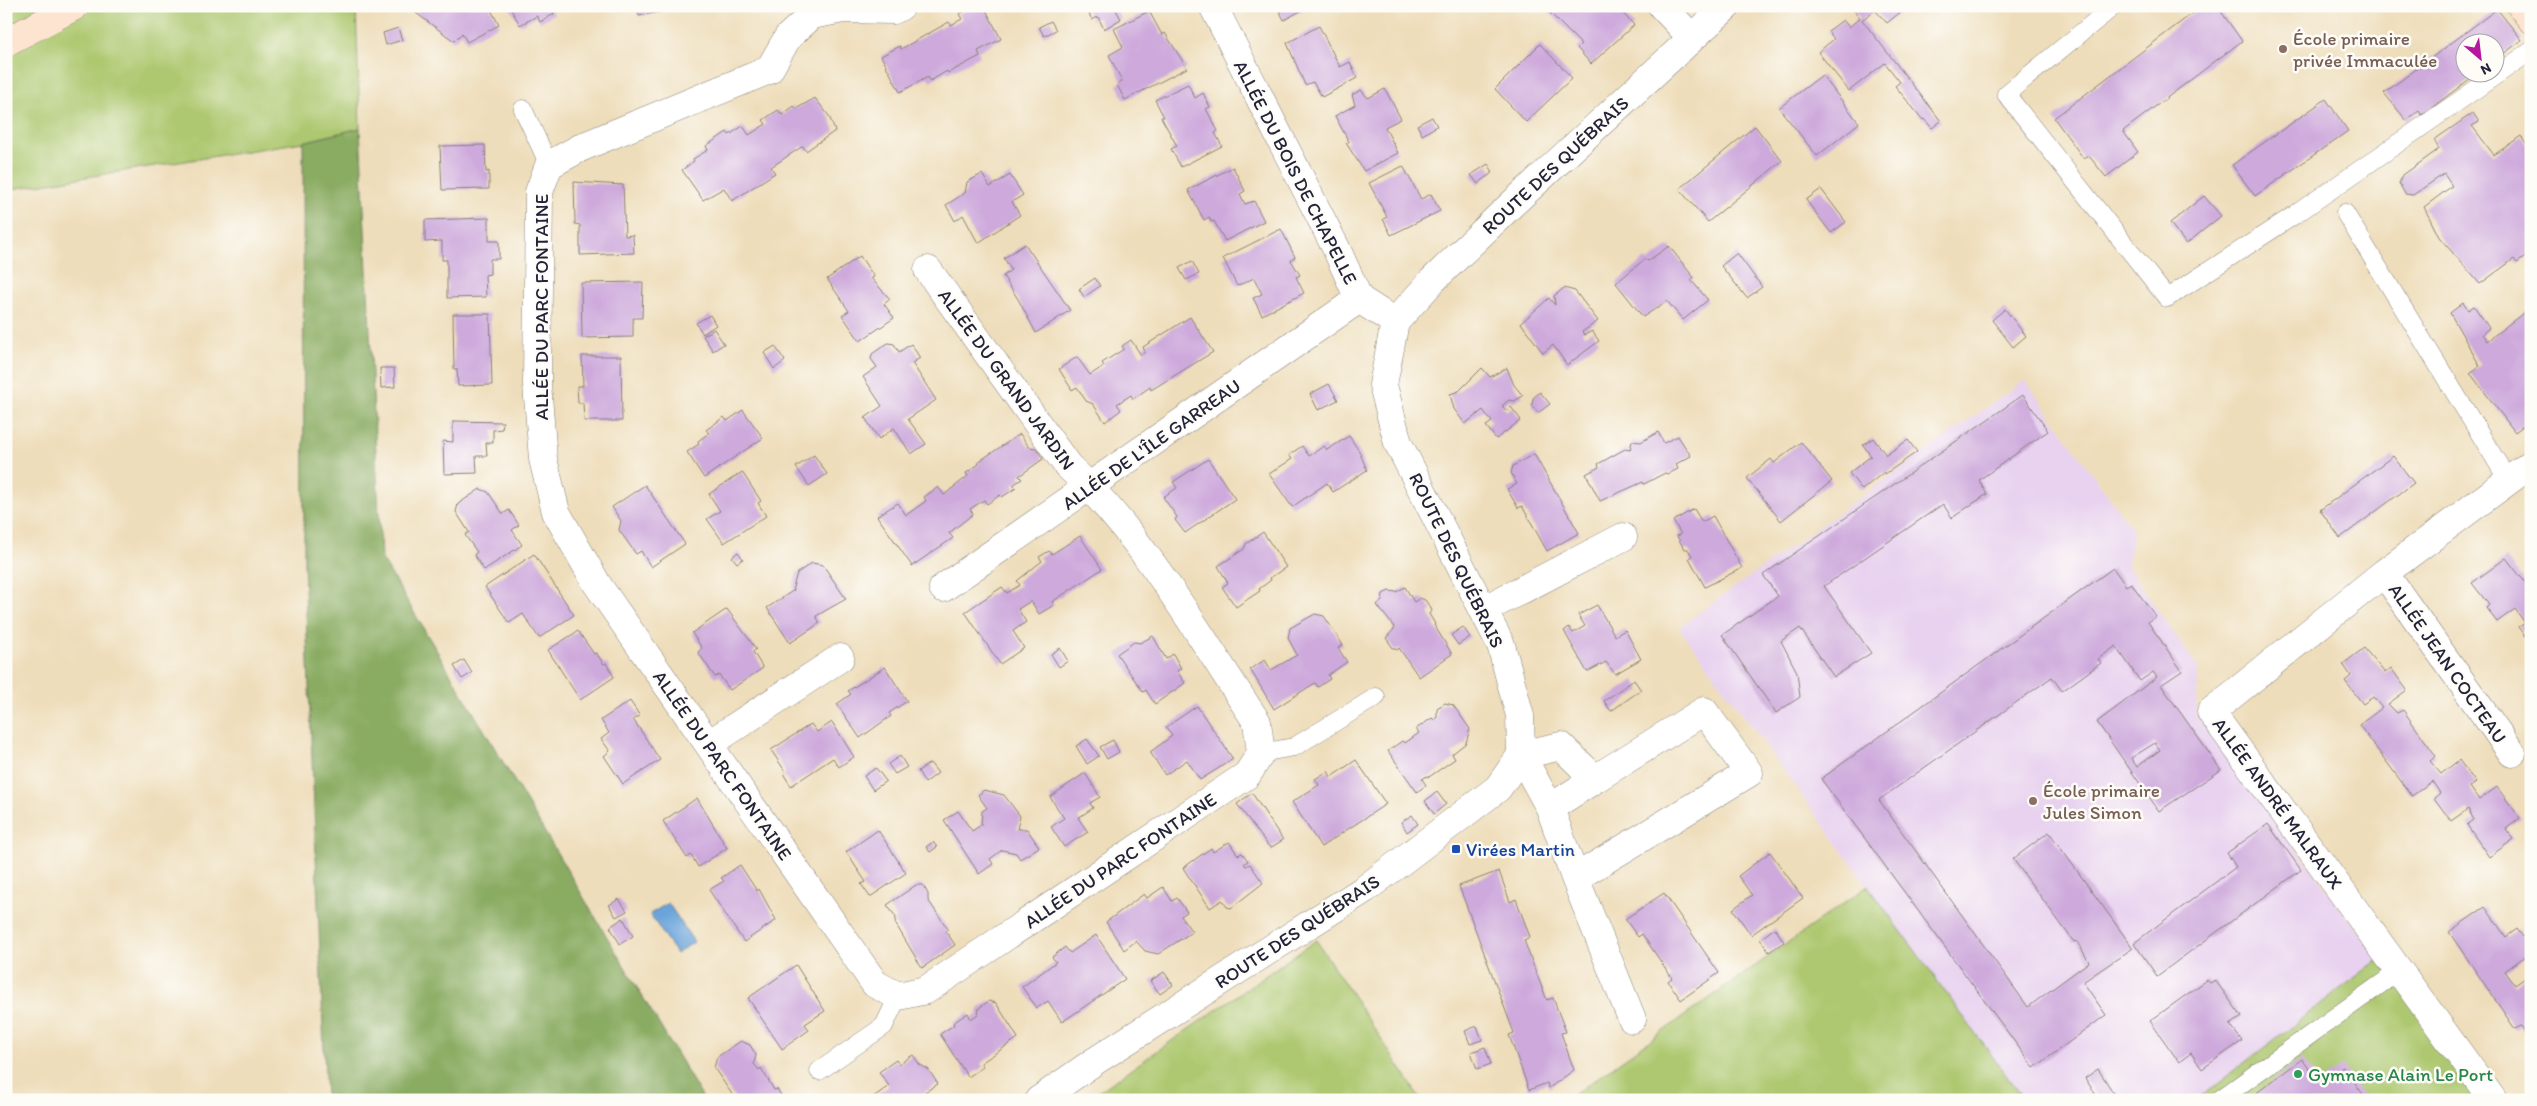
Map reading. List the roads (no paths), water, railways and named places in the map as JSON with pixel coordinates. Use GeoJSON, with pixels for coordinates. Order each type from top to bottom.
{"type":"FeatureCollection","features":[{"type":"Feature","properties":{"kind":"street"},"geometry":{"type":"LineString","coordinates":[[6,42],[75,6]]}},
{"type":"Feature","properties":{"kind":"street"},"geometry":{"type":"LineString","coordinates":[[549,165],[582,147],[769,70],[788,37],[807,11],[843,9],[894,10],[901,6]]}},
{"type":"Feature","properties":{"kind":"street","name":"ALLÉE DU BOIS DE CHAPELLE"},"geometry":{"type":"LineString","coordinates":[[1213,6],[1336,248],[1359,298],[1395,322]]}},
{"type":"Feature","properties":{"kind":"street"},"geometry":{"type":"LineString","coordinates":[[1662,6],[1692,38]]}},
{"type":"Feature","properties":{"kind":"street","name":"ROUTE DES QUÉBRAIS"},"geometry":{"type":"LineString","coordinates":[[1039,1100],[1120,1045],[1365,889],[1498,788],[1522,755],[1520,716],[1502,645],[1398,443],[1383,385],[1395,322],[1432,281],[1510,206],[1727,6]]}},
{"type":"Feature","properties":{"kind":"street"},"geometry":{"type":"LineString","coordinates":[[2521,6],[2531,19]]}},
{"type":"Feature","properties":{"kind":"street","name":"ALLÉE DU PARC FONTAINE"},"geometry":{"type":"LineString","coordinates":[[549,165],[539,192],[536,384],[543,459],[556,512],[597,584],[874,984],[898,996],[926,990],[1247,775],[1262,753]]}},
{"type":"Feature","properties":{"kind":"street","name":"ALLÉE DU GRAND JARDIN"},"geometry":{"type":"LineString","coordinates":[[928,270],[1067,466],[1090,487]]}},
{"type":"Feature","properties":{"kind":"street","name":"ALLÉE DE L'ÎLE GARREAU"},"geometry":{"type":"LineString","coordinates":[[943,588],[1359,298]]}},
{"type":"Feature","properties":{"kind":"street","name":"ALLÉE ANDRÉ MALRAUX"},"geometry":{"type":"LineString","coordinates":[[2494,1100],[2211,712],[2384,573],[2531,464]]}},
{"type":"Feature","properties":{"kind":"street"},"geometry":{"type":"LineString","coordinates":[[1090,487],[1129,531],[1257,722],[1262,753]]}},
{"type":"Feature","properties":{"kind":"street"},"geometry":{"type":"LineString","coordinates":[[1484,609],[1624,536]]}},
{"type":"Feature","properties":{"kind":"street","name":"ALLÉE JEAN COCTEAU"},"geometry":{"type":"LineString","coordinates":[[2384,573],[2512,753]]}},
{"type":"Feature","properties":{"kind":"street"},"geometry":{"type":"LineString","coordinates":[[709,744],[840,658]]}},
{"type":"Feature","properties":{"kind":"street"},"geometry":{"type":"LineString","coordinates":[[1550,808],[1704,711],[1749,774],[1575,878]]}},
{"type":"Feature","properties":{"kind":"street"},"geometry":{"type":"LineString","coordinates":[[1595,779],[1561,746],[1522,755],[1550,808],[1575,878],[1632,1019]]}},
{"type":"Feature","properties":{"kind":"lane"},"geometry":{"type":"LineString","coordinates":[[2114,6],[2006,94],[2166,298],[2296,214],[2531,51]]}},
{"type":"Feature","properties":{"kind":"lane"},"geometry":{"type":"LineString","coordinates":[[523,109],[549,165]]}},
{"type":"Feature","properties":{"kind":"lane"},"geometry":{"type":"LineString","coordinates":[[2345,213],[2508,480]]}},
{"type":"Feature","properties":{"kind":"lane"},"geometry":{"type":"LineString","coordinates":[[1262,753],[1294,747],[1376,697]]}},
{"type":"Feature","properties":{"kind":"lane"},"geometry":{"type":"LineString","coordinates":[[2219,1100],[2399,971]]}},
{"type":"Feature","properties":{"kind":"lane"},"geometry":{"type":"LineString","coordinates":[[819,1072],[884,1026],[898,996]]}},
{"type":"Feature","properties":{"kind":"water"},"geometry":{"type":"Polygon","coordinates":[[[668,903],[694,942],[676,954],[650,914],[668,903]]]}},
{"type":"Feature","properties":{"kind":"place","name":"École primaire privée Immaculée"},"geometry":{"type":"Point","coordinates":[2283,49]}},
{"type":"Feature","properties":{"kind":"place","name":"École primaire Jules Simon"},"geometry":{"type":"Point","coordinates":[2033,801]}},
{"type":"Feature","properties":{"kind":"place","name":"Virées Martin"},"geometry":{"type":"Point","coordinates":[1456,849]}},
{"type":"Feature","properties":{"kind":"place","name":"Gymnase Alain Le Port"},"geometry":{"type":"Point","coordinates":[2298,1074]}}]}
